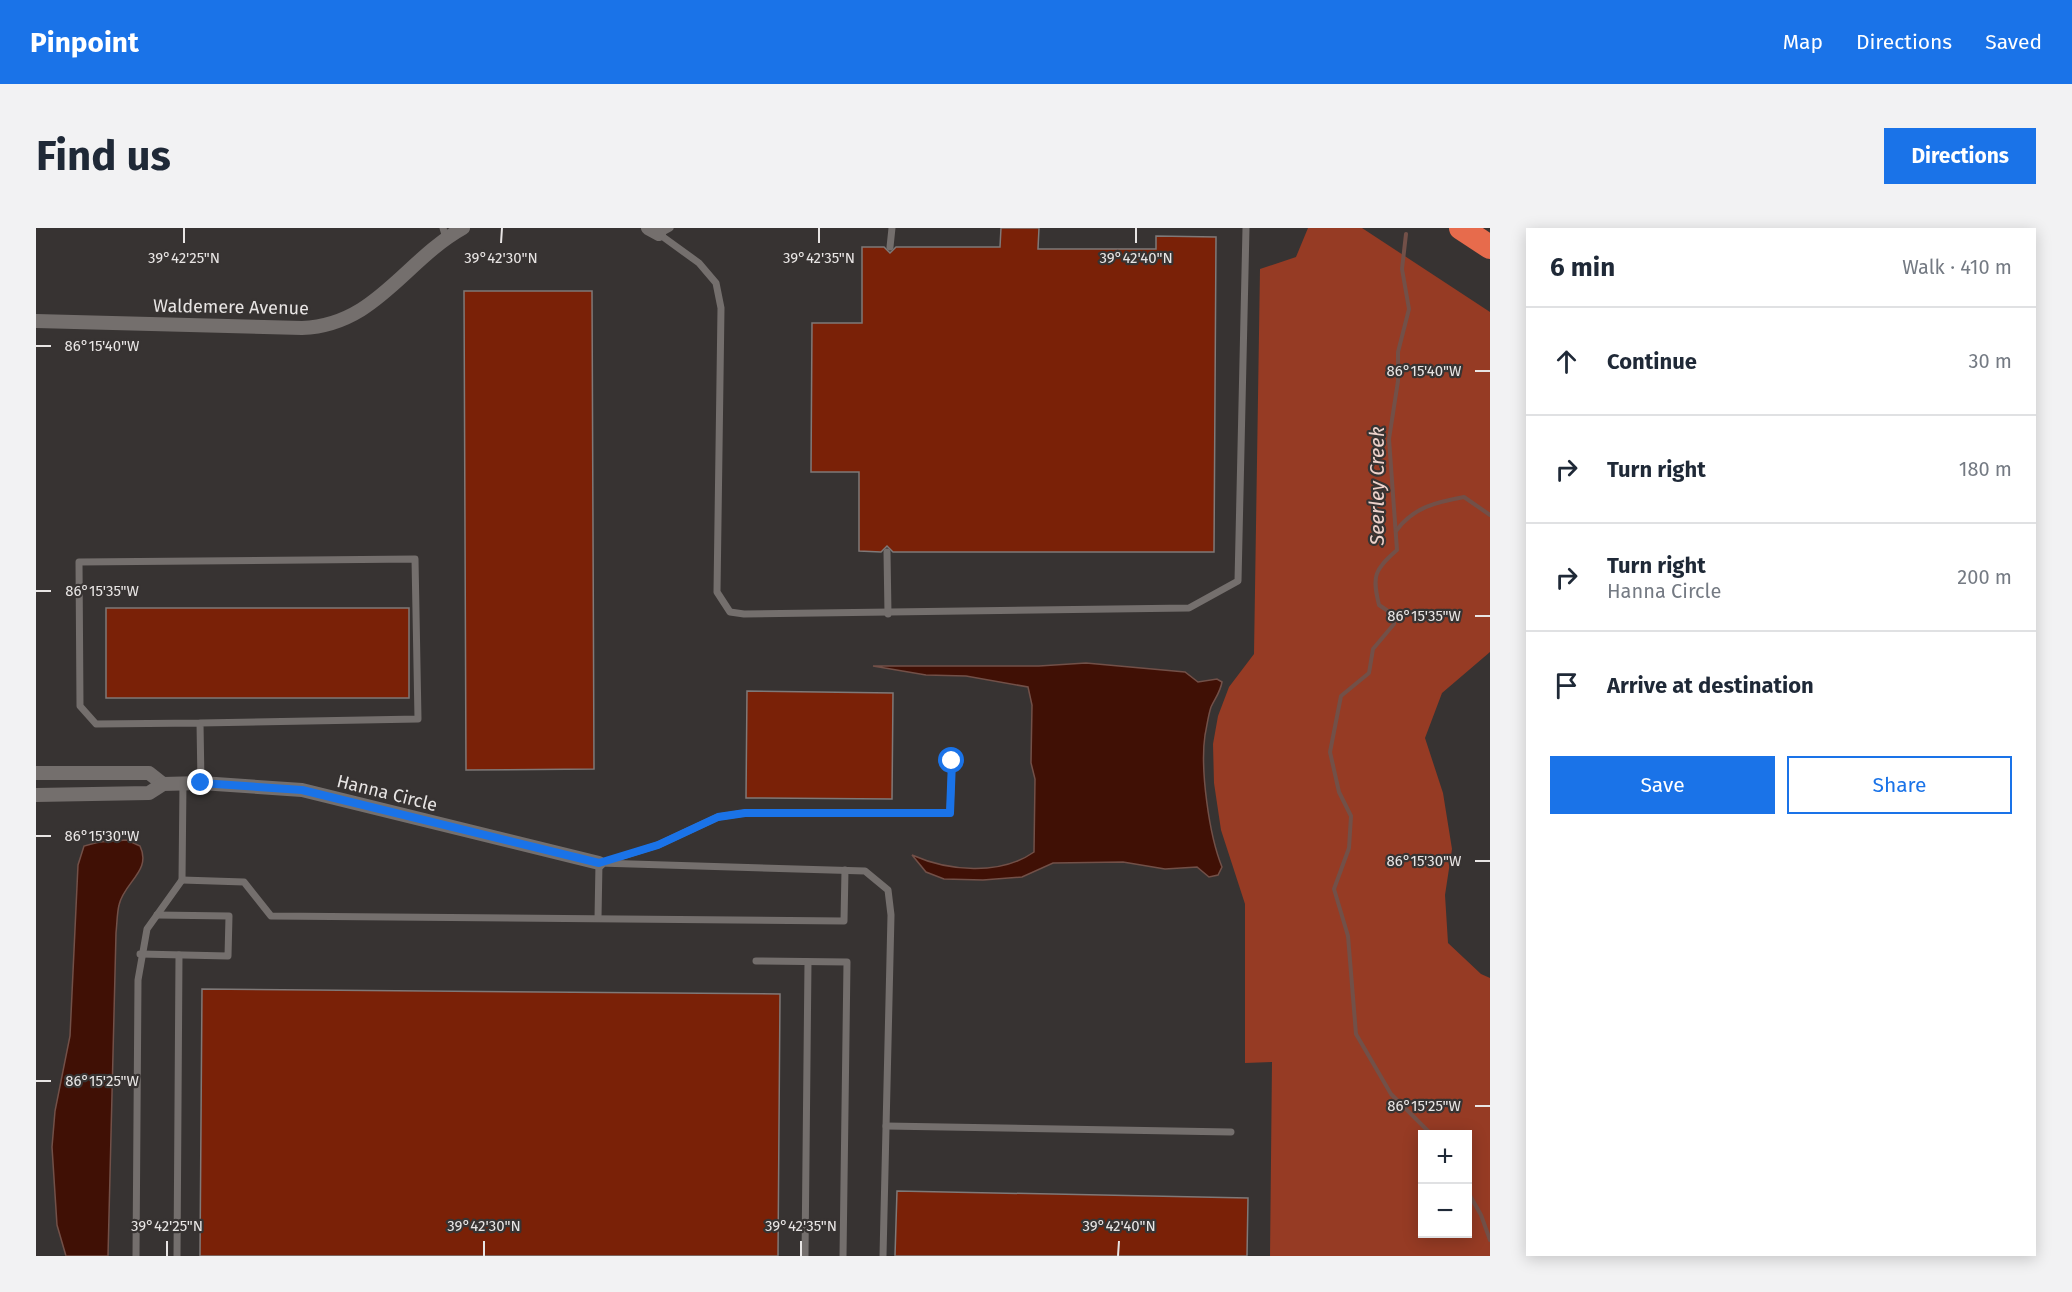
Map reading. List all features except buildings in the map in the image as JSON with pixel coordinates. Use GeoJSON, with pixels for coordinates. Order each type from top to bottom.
{"type":"FeatureCollection","features":[{"type":"Feature","properties":{"kind":"highway"},"geometry":{"type":"LineString","coordinates":[[1461,228],[1490,247]]}},
{"type":"Feature","properties":{"kind":"street","name":"Waldemere Avenue"},"geometry":{"type":"LineString","coordinates":[[36,321],[302,328],[329,325],[348,318],[376,302],[444,233],[463,228]]}},
{"type":"Feature","properties":{"kind":"street","name":"Hanna Circle"},"geometry":{"type":"LineString","coordinates":[[36,773],[148,773],[163,784]]}},
{"type":"Feature","properties":{"kind":"street","name":"Hanna Circle"},"geometry":{"type":"LineString","coordinates":[[36,795],[149,793],[163,784],[183,783],[302,790],[599,863]]}},
{"type":"Feature","properties":{"kind":"lane"},"geometry":{"type":"LineString","coordinates":[[890,247],[892,228]]}},
{"type":"Feature","properties":{"kind":"lane"},"geometry":{"type":"LineString","coordinates":[[659,230],[699,263],[716,283],[721,308],[717,592],[730,612],[737,613],[888,614],[1190,608],[1238,582],[1246,228]]}},
{"type":"Feature","properties":{"kind":"lane"},"geometry":{"type":"LineString","coordinates":[[887,552],[888,614]]}},
{"type":"Feature","properties":{"kind":"lane"},"geometry":{"type":"LineString","coordinates":[[415,559],[418,719],[200,723],[96,724],[80,706],[79,562],[415,559]]}},
{"type":"Feature","properties":{"kind":"lane"},"geometry":{"type":"LineString","coordinates":[[200,723],[201,783]]}},
{"type":"Feature","properties":{"kind":"lane"},"geometry":{"type":"LineString","coordinates":[[599,863],[658,845],[718,817],[745,813],[950,813],[952,761]]}},
{"type":"Feature","properties":{"kind":"lane"},"geometry":{"type":"LineString","coordinates":[[136,1256],[140,954],[147,929],[182,880],[183,783]]}},
{"type":"Feature","properties":{"kind":"lane"},"geometry":{"type":"LineString","coordinates":[[599,863],[865,871],[888,890],[891,915],[884,1256]]}},
{"type":"Feature","properties":{"kind":"lane"},"geometry":{"type":"LineString","coordinates":[[598,918],[599,863]]}},
{"type":"Feature","properties":{"kind":"lane"},"geometry":{"type":"LineString","coordinates":[[182,880],[244,882],[271,916],[844,921],[845,870]]}},
{"type":"Feature","properties":{"kind":"lane"},"geometry":{"type":"LineString","coordinates":[[140,954],[228,956],[229,916],[157,915]]}},
{"type":"Feature","properties":{"kind":"lane"},"geometry":{"type":"LineString","coordinates":[[177,1256],[179,955]]}},
{"type":"Feature","properties":{"kind":"lane"},"geometry":{"type":"LineString","coordinates":[[756,961],[847,962],[843,1256]]}},
{"type":"Feature","properties":{"kind":"lane"},"geometry":{"type":"LineString","coordinates":[[805,1256],[808,962]]}},
{"type":"Feature","properties":{"kind":"lane"},"geometry":{"type":"LineString","coordinates":[[886,1126],[1231,1132]]}},
{"type":"Feature","properties":{"kind":"shaded area"},"geometry":{"type":"Polygon","coordinates":[[[1308,228],[1362,228],[1490,312],[1490,652],[1442,693],[1425,738],[1443,793],[1452,849],[1445,895],[1448,943],[1481,974],[1490,978],[1490,1256],[1270,1256],[1272,1062],[1245,1063],[1245,904],[1221,830],[1214,783],[1213,744],[1218,716],[1229,687],[1254,654],[1260,269],[1296,257],[1308,228]]]}},
{"type":"Feature","properties":{"kind":"shaded area"},"geometry":{"type":"Polygon","coordinates":[[[1086,663],[1185,672],[1198,682],[1217,679],[1222,682],[1210,710],[1204,749],[1205,783],[1210,820],[1222,867],[1218,875],[1209,877],[1197,867],[1165,869],[1123,862],[1053,863],[1022,877],[983,880],[944,879],[926,872],[912,855],[941,865],[990,868],[1020,860],[1034,852],[1035,779],[1031,763],[1032,705],[1028,687],[966,676],[926,675],[873,666],[1039,666],[1086,663]]]}},
{"type":"Feature","properties":{"kind":"shaded area"},"geometry":{"type":"Polygon","coordinates":[[[127,840],[140,846],[143,855],[140,870],[122,897],[117,915],[108,1256],[66,1256],[57,1225],[52,1147],[55,1111],[70,1036],[78,865],[84,846],[99,842],[127,840]]]}},
{"type":"Feature","properties":{"kind":"waterway","name":"Seerley Creek"},"geometry":{"type":"LineString","coordinates":[[1406,234],[1402,269],[1409,309],[1398,352],[1398,381],[1389,439],[1397,550],[1379,569],[1376,580],[1379,605],[1394,615],[1394,624],[1373,649],[1369,673],[1341,696],[1330,752],[1339,792],[1351,816],[1349,848],[1334,889],[1348,936],[1356,1034],[1391,1094],[1427,1130]]}},
{"type":"Feature","properties":{"kind":"waterway"},"geometry":{"type":"LineString","coordinates":[[1396,531],[1418,511],[1464,497],[1490,515]]}},
{"type":"Feature","properties":{"kind":"waterway","name":"Seerley Creek"},"geometry":{"type":"LineString","coordinates":[[1472,1199],[1481,1215],[1490,1240]]}},
{"type":"Feature","properties":{"kind":"route"},"geometry":{"type":"LineString","coordinates":[[201,783],[302,790],[599,863],[658,845],[718,817],[745,813],[950,813],[952,761]]}}]}
